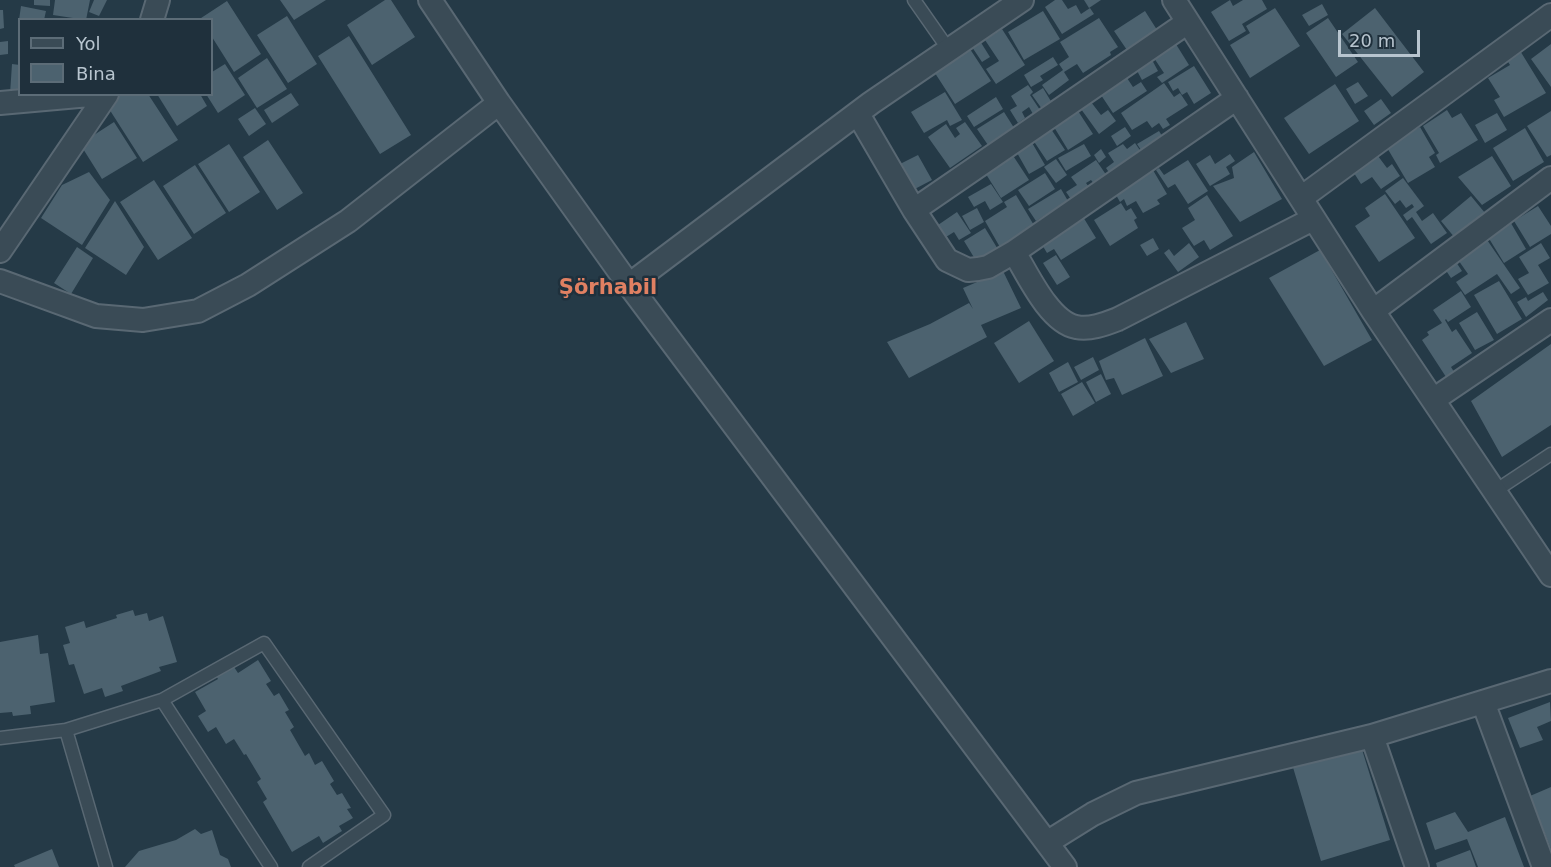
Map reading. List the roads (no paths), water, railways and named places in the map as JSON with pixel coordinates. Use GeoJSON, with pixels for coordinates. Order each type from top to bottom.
{"type":"FeatureCollection","features":[{"type":"Feature","properties":{"kind":"street"},"geometry":{"type":"LineString","coordinates":[[153,18],[159,0]]}},
{"type":"Feature","properties":{"kind":"street"},"geometry":{"type":"LineString","coordinates":[[430,0],[499,103],[629,285],[1065,867]]}},
{"type":"Feature","properties":{"kind":"street"},"geometry":{"type":"LineString","coordinates":[[629,285],[858,114],[1022,0]]}},
{"type":"Feature","properties":{"kind":"street"},"geometry":{"type":"LineString","coordinates":[[1173,0],[1373,311],[1551,575]]}},
{"type":"Feature","properties":{"kind":"street"},"geometry":{"type":"LineString","coordinates":[[1301,198],[1551,15]]}},
{"type":"Feature","properties":{"kind":"street"},"geometry":{"type":"LineString","coordinates":[[914,210],[1188,22]]}},
{"type":"Feature","properties":{"kind":"street"},"geometry":{"type":"LineString","coordinates":[[0,103],[79,96]]}},
{"type":"Feature","properties":{"kind":"street"},"geometry":{"type":"LineString","coordinates":[[0,251],[107,96]]}},
{"type":"Feature","properties":{"kind":"street"},"geometry":{"type":"LineString","coordinates":[[858,114],[914,210],[947,260],[968,270],[988,267],[1014,252],[1237,98]]}},
{"type":"Feature","properties":{"kind":"street"},"geometry":{"type":"LineString","coordinates":[[0,281],[96,316],[143,320],[198,311],[248,285],[348,220],[499,103]]}},
{"type":"Feature","properties":{"kind":"street"},"geometry":{"type":"LineString","coordinates":[[1373,311],[1551,178]]}},
{"type":"Feature","properties":{"kind":"street"},"geometry":{"type":"LineString","coordinates":[[1014,252],[1046,304],[1070,326],[1079,328],[1103,325],[1118,319],[1313,219]]}},
{"type":"Feature","properties":{"kind":"street"},"geometry":{"type":"LineString","coordinates":[[1433,400],[1551,320]]}},
{"type":"Feature","properties":{"kind":"street"},"geometry":{"type":"LineString","coordinates":[[1048,842],[1093,814],[1136,794],[1372,736],[1551,681]]}},
{"type":"Feature","properties":{"kind":"street"},"geometry":{"type":"LineString","coordinates":[[1483,702],[1544,867]]}},
{"type":"Feature","properties":{"kind":"street"},"geometry":{"type":"LineString","coordinates":[[1372,736],[1417,867]]}},
{"type":"Feature","properties":{"kind":"lane"},"geometry":{"type":"LineString","coordinates":[[914,0],[949,50]]}},
{"type":"Feature","properties":{"kind":"lane"},"geometry":{"type":"LineString","coordinates":[[1495,492],[1551,454]]}},
{"type":"Feature","properties":{"kind":"lane"},"geometry":{"type":"LineString","coordinates":[[0,738],[66,730],[162,700],[264,643],[384,815],[309,867]]}},
{"type":"Feature","properties":{"kind":"lane"},"geometry":{"type":"LineString","coordinates":[[162,700],[271,867]]}},
{"type":"Feature","properties":{"kind":"lane"},"geometry":{"type":"LineString","coordinates":[[66,730],[106,867]]}},
{"type":"Feature","properties":{"kind":"district","name":"Şörhabil"},"geometry":{"type":"Point","coordinates":[608,289]}}]}
